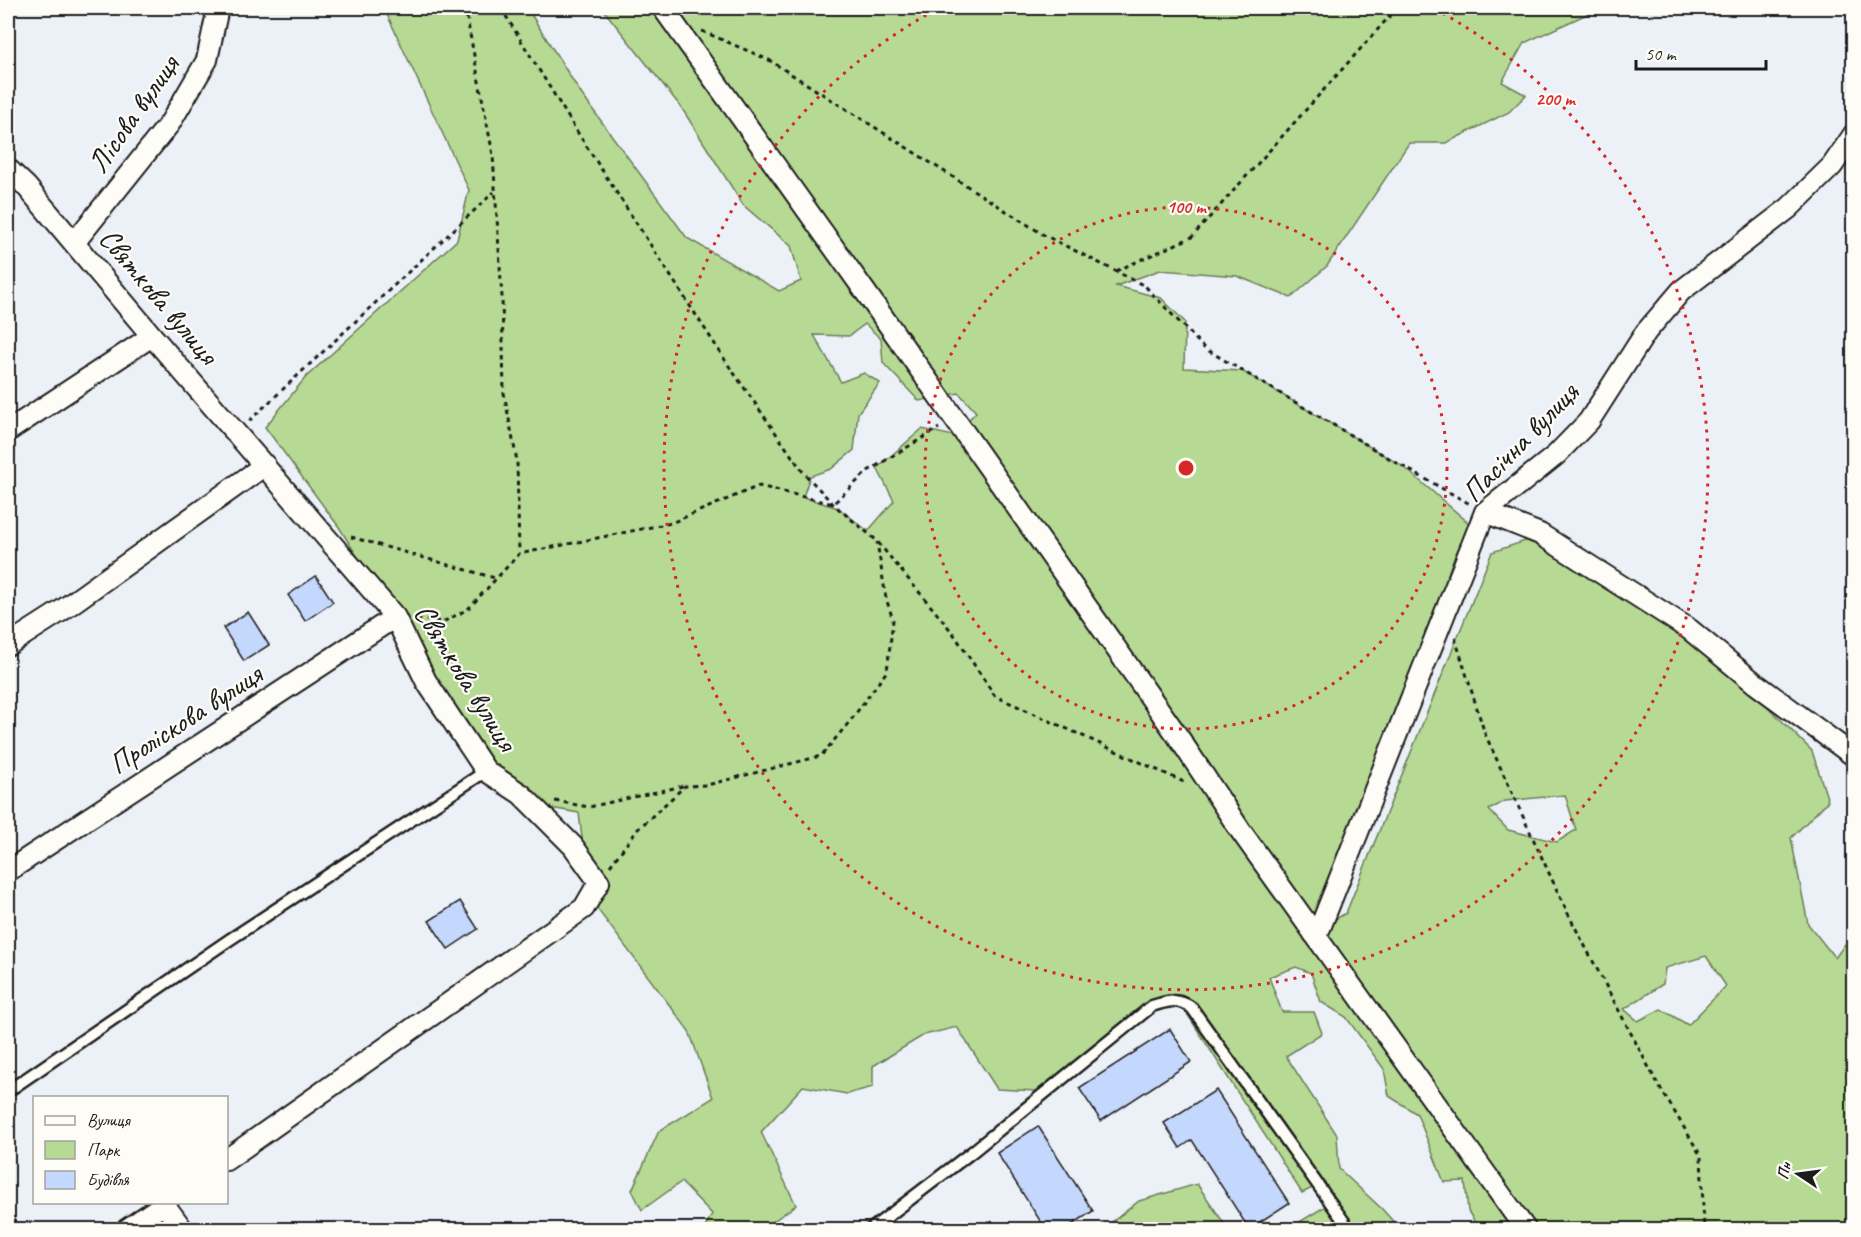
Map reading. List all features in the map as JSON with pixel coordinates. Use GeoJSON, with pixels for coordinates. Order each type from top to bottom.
{"type":"FeatureCollection","features":[{"type":"Feature","properties":{"kind":"street","name":"Лісова вулиця"},"geometry":{"type":"LineString","coordinates":[[74,243],[170,123],[207,60],[218,8]]}},
{"type":"Feature","properties":{"kind":"street"},"geometry":{"type":"LineString","coordinates":[[663,8],[955,419],[1314,934],[1526,1230]]}},
{"type":"Feature","properties":{"kind":"street","name":"Пасічна вулиця"},"geometry":{"type":"LineString","coordinates":[[1314,934],[1320,928],[1485,512],[1556,454],[1589,421],[1646,332],[1682,291],[1789,208],[1833,166],[1854,134]]}},
{"type":"Feature","properties":{"kind":"street","name":"Святкова вулиця"},"geometry":{"type":"LineString","coordinates":[[8,169],[26,186],[394,617],[426,681],[486,771],[521,794],[573,846],[598,882]]}},
{"type":"Feature","properties":{"kind":"street"},"geometry":{"type":"LineString","coordinates":[[8,431],[152,336]]}},
{"type":"Feature","properties":{"kind":"street"},"geometry":{"type":"LineString","coordinates":[[8,645],[61,611],[265,465]]}},
{"type":"Feature","properties":{"kind":"street"},"geometry":{"type":"LineString","coordinates":[[1485,512],[1540,534],[1689,629],[1756,684],[1854,756]]}},
{"type":"Feature","properties":{"kind":"street","name":"Проліскова вулиця"},"geometry":{"type":"LineString","coordinates":[[8,871],[394,617]]}},
{"type":"Feature","properties":{"kind":"street"},"geometry":{"type":"LineString","coordinates":[[228,1159],[584,908],[598,882]]}},
{"type":"Feature","properties":{"kind":"street"},"geometry":{"type":"LineString","coordinates":[[126,1230],[164,1204]]}},
{"type":"Feature","properties":{"kind":"street"},"geometry":{"type":"LineString","coordinates":[[166,1204],[183,1230]]}},
{"type":"Feature","properties":{"kind":"lane"},"geometry":{"type":"LineString","coordinates":[[8,1091],[229,940],[486,771]]}},
{"type":"Feature","properties":{"kind":"lane"},"geometry":{"type":"LineString","coordinates":[[870,1230],[972,1152],[1152,1006],[1169,1001],[1185,1003],[1192,1008],[1350,1230]]}},
{"type":"Feature","properties":{"kind":"path"},"geometry":{"type":"LineString","coordinates":[[465,8],[493,155],[502,297],[504,393],[517,461],[519,554]]}},
{"type":"Feature","properties":{"kind":"path"},"geometry":{"type":"LineString","coordinates":[[501,8],[576,130],[729,366],[803,472],[833,504],[876,540],[953,633],[995,696],[1182,781]]}},
{"type":"Feature","properties":{"kind":"path"},"geometry":{"type":"LineString","coordinates":[[1116,271],[1192,237],[1397,8]]}},
{"type":"Feature","properties":{"kind":"path"},"geometry":{"type":"LineString","coordinates":[[700,30],[769,60],[1044,235],[1145,286],[1204,348],[1404,467],[1485,512]]}},
{"type":"Feature","properties":{"kind":"path"},"geometry":{"type":"LineString","coordinates":[[236,432],[495,191]]}},
{"type":"Feature","properties":{"kind":"path"},"geometry":{"type":"LineString","coordinates":[[833,504],[868,471],[955,419]]}},
{"type":"Feature","properties":{"kind":"path"},"geometry":{"type":"LineString","coordinates":[[394,617],[443,622],[468,609],[519,554],[672,523],[759,486],[833,504]]}},
{"type":"Feature","properties":{"kind":"path"},"geometry":{"type":"LineString","coordinates":[[318,527],[496,579]]}},
{"type":"Feature","properties":{"kind":"path"},"geometry":{"type":"LineString","coordinates":[[555,801],[589,807],[685,786],[707,785],[821,756],[887,671],[893,620],[885,598],[876,540]]}},
{"type":"Feature","properties":{"kind":"path"},"geometry":{"type":"LineString","coordinates":[[1446,610],[1485,734],[1566,910],[1656,1081],[1701,1156],[1704,1230]]}},
{"type":"Feature","properties":{"kind":"path"},"geometry":{"type":"LineString","coordinates":[[598,882],[637,830],[685,786]]}},
{"type":"Feature","properties":{"kind":"green space"},"geometry":{"type":"Polygon","coordinates":[[[384,8],[527,8],[582,95],[687,238],[779,291],[801,281],[791,246],[743,205],[681,107],[602,8],[1600,8],[1524,43],[1502,82],[1526,95],[1509,112],[1446,143],[1409,143],[1327,266],[1291,298],[1237,276],[1160,270],[1116,286],[1161,298],[1185,322],[1184,368],[1242,371],[1404,467],[1470,524],[1452,562],[1418,666],[1339,850],[1313,937],[1320,928],[1346,913],[1492,552],[1531,539],[1720,659],[1812,751],[1828,801],[1791,838],[1808,924],[1835,958],[1853,933],[1853,1229],[1479,1229],[1468,1211],[1465,1181],[1444,1182],[1417,1114],[1389,1096],[1384,1069],[1346,1017],[1321,1002],[1311,973],[1296,967],[1269,977],[1282,1012],[1314,1012],[1322,1033],[1286,1056],[1337,1135],[1339,1169],[1400,1229],[1288,1229],[1331,1203],[1325,1182],[1302,1193],[1175,995],[1036,1091],[997,1089],[957,1027],[924,1035],[873,1066],[873,1087],[847,1094],[803,1086],[761,1132],[796,1205],[762,1229],[704,1229],[712,1214],[681,1182],[642,1210],[632,1190],[659,1131],[713,1098],[689,1031],[595,906],[586,871],[579,813],[516,802],[339,527],[265,427],[306,377],[457,240],[469,190],[384,8]],[[865,324],[849,336],[814,335],[841,382],[864,373],[880,383],[858,413],[854,450],[831,469],[810,476],[803,497],[838,508],[868,531],[894,501],[877,468],[922,429],[953,436],[976,412],[959,393],[919,401],[883,363],[881,339],[865,324]],[[1565,795],[1505,801],[1489,810],[1508,830],[1557,842],[1576,830],[1565,795]],[[1706,956],[1665,968],[1663,984],[1624,1009],[1638,1021],[1661,1009],[1688,1025],[1726,986],[1706,956]]]}},
{"type":"Feature","properties":{"kind":"green space"},"geometry":{"type":"Polygon","coordinates":[[[1197,1184],[1228,1229],[1103,1229],[1139,1201],[1197,1184]]]}},
{"type":"Feature","properties":{"kind":"building"},"geometry":{"type":"Polygon","coordinates":[[[316,576],[333,602],[305,621],[288,595],[316,576]]]}},
{"type":"Feature","properties":{"kind":"building"},"geometry":{"type":"Polygon","coordinates":[[[248,612],[269,645],[244,661],[223,628],[248,612]]]}},
{"type":"Feature","properties":{"kind":"building"},"geometry":{"type":"Polygon","coordinates":[[[460,901],[478,929],[448,949],[429,921],[460,901]]]}},
{"type":"Feature","properties":{"kind":"building"},"geometry":{"type":"Polygon","coordinates":[[[1170,1029],[1191,1062],[1101,1121],[1079,1088],[1170,1029]]]}},
{"type":"Feature","properties":{"kind":"building"},"geometry":{"type":"Polygon","coordinates":[[[1216,1090],[1289,1203],[1249,1229],[1192,1140],[1180,1148],[1164,1123],[1216,1090]]]}},
{"type":"Feature","properties":{"kind":"building"},"geometry":{"type":"Polygon","coordinates":[[[1038,1126],[1093,1211],[1064,1230],[1046,1230],[997,1153],[1038,1126]]]}}]}
